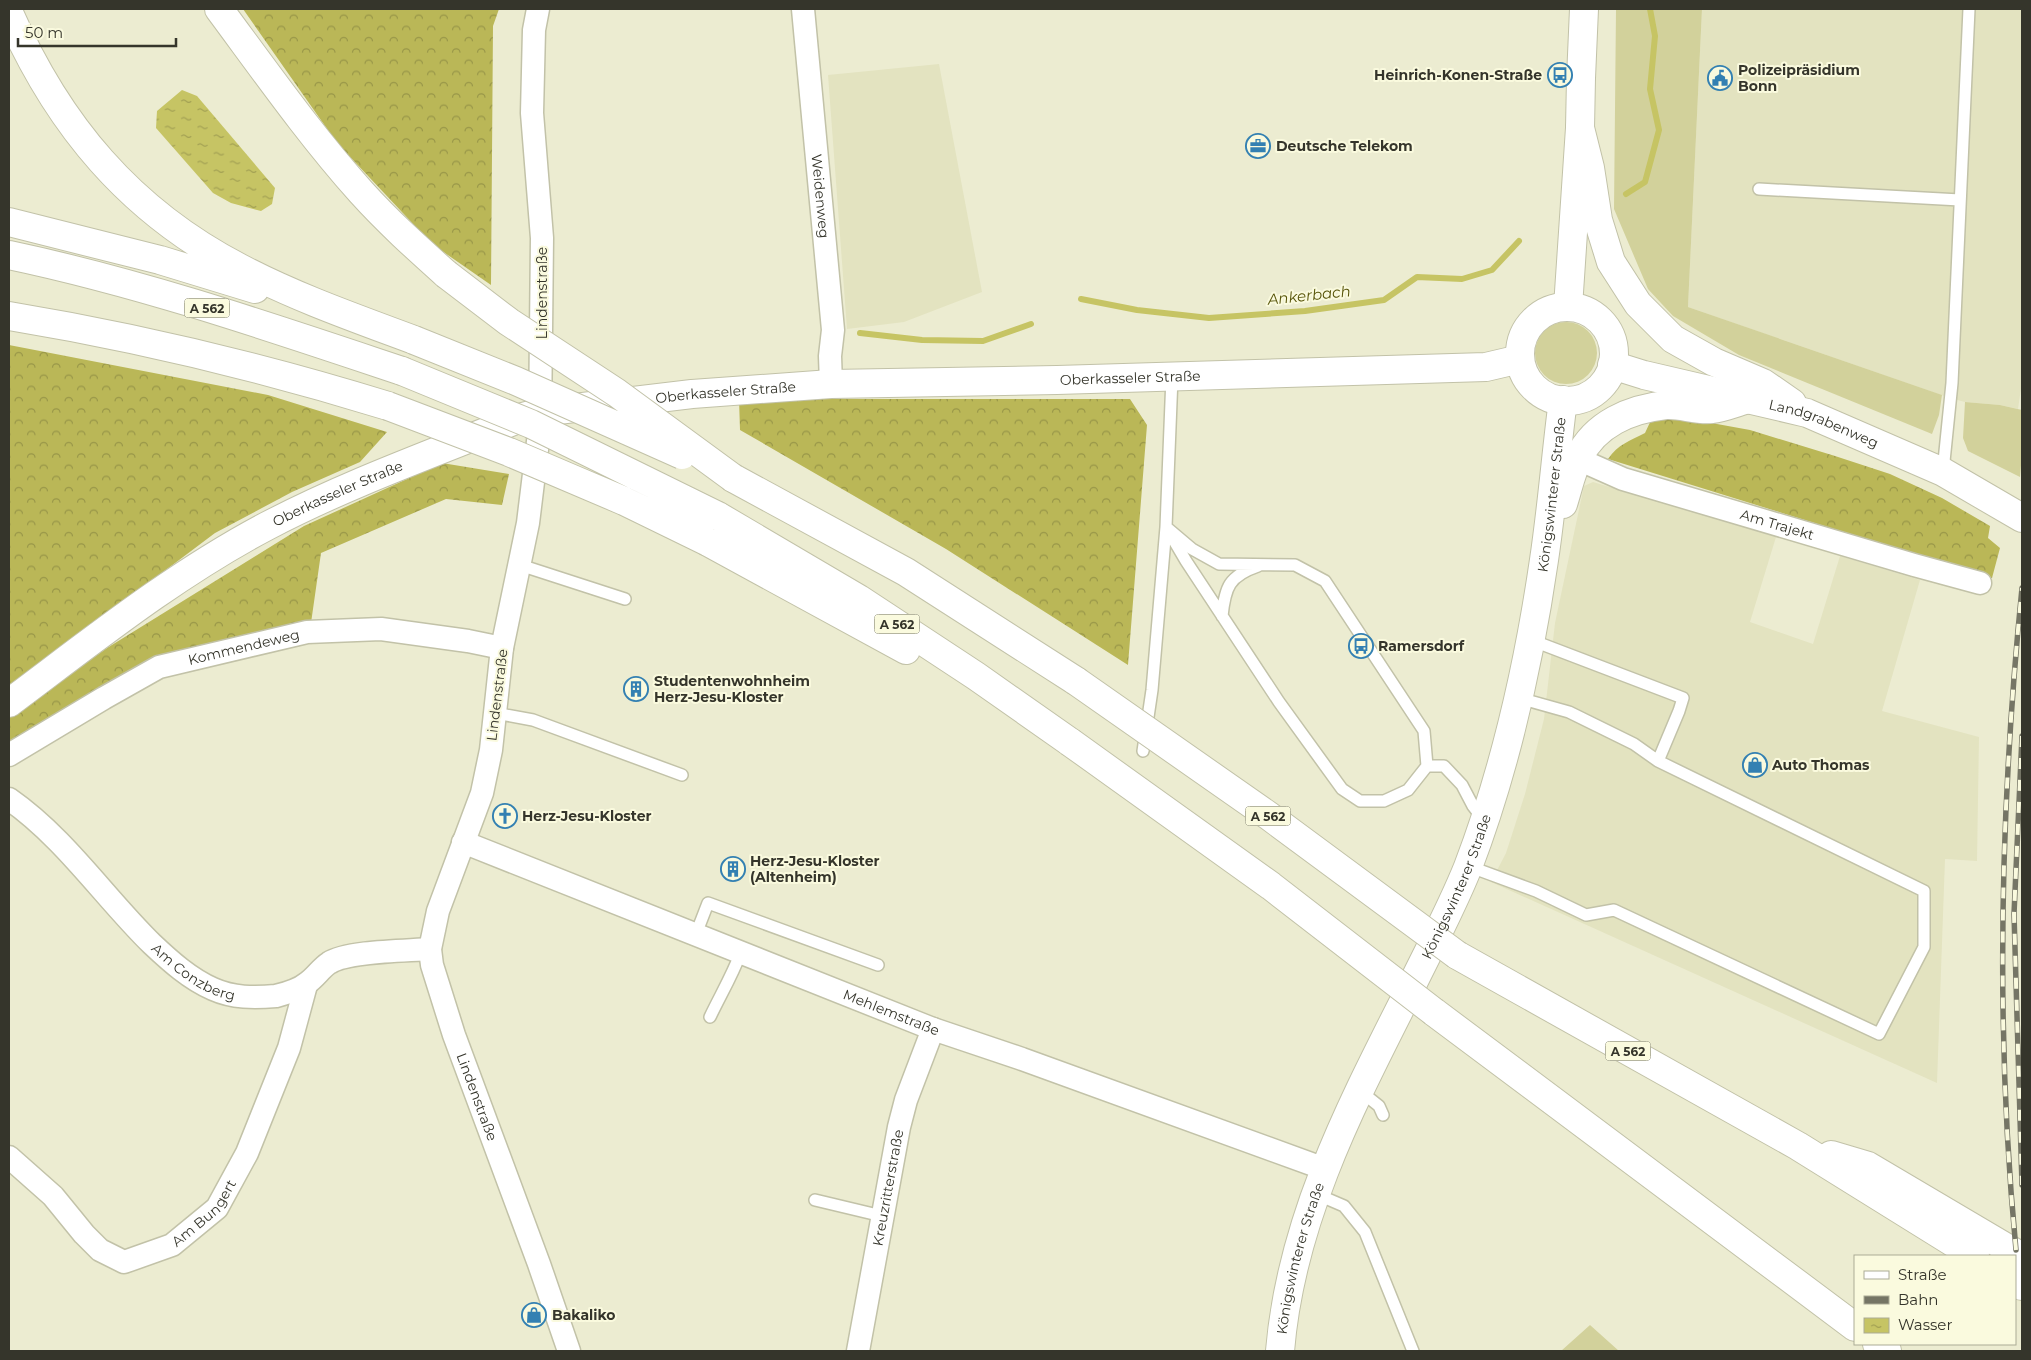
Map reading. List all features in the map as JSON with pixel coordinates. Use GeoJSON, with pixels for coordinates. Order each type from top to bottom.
{"type":"FeatureCollection","features":[{"type":"Feature","properties":{"kind":"main road"},"geometry":{"type":"LineString","coordinates":[[219,9],[292,107],[361,192],[402,235],[446,274],[509,322],[617,393],[733,478]]}},
{"type":"Feature","properties":{"kind":"main road"},"geometry":{"type":"LineString","coordinates":[[1568,307],[1580,128],[1584,9]]}},
{"type":"Feature","properties":{"kind":"main road"},"geometry":{"type":"LineString","coordinates":[[9,13],[26,52],[45,87],[69,122],[99,159],[145,205],[174,228],[239,268],[331,308]]}},
{"type":"Feature","properties":{"kind":"main road"},"geometry":{"type":"LineString","coordinates":[[1580,128],[1590,168],[1598,220],[1611,262],[1638,304],[1673,339],[1714,362],[1762,382],[1807,413]]}},
{"type":"Feature","properties":{"kind":"main road"},"geometry":{"type":"LineString","coordinates":[[9,222],[160,260],[243,286],[331,308]]}},
{"type":"Feature","properties":{"kind":"main road","name":"A 562"},"geometry":{"type":"LineString","coordinates":[[9,255],[56,265],[148,290],[402,371],[531,424],[718,516],[859,599],[976,676],[1070,742],[1271,886],[1434,1012],[1854,1326]]}},
{"type":"Feature","properties":{"kind":"main road"},"geometry":{"type":"LineString","coordinates":[[1568,307],[1580,309],[1591,314],[1604,326],[1612,342],[1614,354],[1608,376],[1594,392],[1574,400],[1563,400],[1547,396],[1534,387],[1525,374],[1520,359],[1523,336],[1536,318],[1546,312],[1568,307]]}},
{"type":"Feature","properties":{"kind":"main road","name":"A 562"},"geometry":{"type":"LineString","coordinates":[[331,308],[525,385],[733,478],[906,572],[1076,681],[1268,816],[1457,956],[1798,1146],[1973,1255]]}},
{"type":"Feature","properties":{"kind":"main road"},"geometry":{"type":"LineString","coordinates":[[9,316],[90,330],[325,387],[388,406],[518,456],[624,501],[708,542],[1070,742]]}},
{"type":"Feature","properties":{"kind":"main road","name":"Oberkasseler Straße"},"geometry":{"type":"LineString","coordinates":[[9,704],[133,610],[198,566],[265,527],[328,496],[523,417],[541,412],[692,394],[831,384],[1172,377],[1486,367],[1520,359]]}},
{"type":"Feature","properties":{"kind":"main road","name":"Landgrabenweg"},"geometry":{"type":"LineString","coordinates":[[1612,365],[1644,375],[1807,413],[1943,472],[2022,518]]}},
{"type":"Feature","properties":{"kind":"main road"},"geometry":{"type":"LineString","coordinates":[[1545,558],[1578,459],[1594,435],[1612,420],[1640,410],[1668,405],[1711,410],[1750,399]]}},
{"type":"Feature","properties":{"kind":"main road","name":"Königswinterer Straße"},"geometry":{"type":"LineString","coordinates":[[1280,1351],[1289,1280],[1305,1222],[1325,1169],[1359,1090],[1451,906],[1468,866],[1499,779],[1519,698],[1545,558],[1563,400]]}},
{"type":"Feature","properties":{"kind":"main road"},"geometry":{"type":"LineString","coordinates":[[1798,1146],[1868,1166],[2022,1257]]}},
{"type":"Feature","properties":{"kind":"street","name":"Lindenstraße"},"geometry":{"type":"LineString","coordinates":[[538,9],[534,30],[532,113],[542,238],[541,412],[528,523],[502,648],[491,750],[482,793],[438,911],[430,949],[432,965],[454,1035],[539,1264],[569,1351]]}},
{"type":"Feature","properties":{"kind":"street","name":"Weidenweg"},"geometry":{"type":"LineString","coordinates":[[804,9],[833,330],[830,356],[831,384]]}},
{"type":"Feature","properties":{"kind":"street","name":"Am Trajekt"},"geometry":{"type":"LineString","coordinates":[[1578,459],[1623,479],[1980,583]]}},
{"type":"Feature","properties":{"kind":"street","name":"Kommendeweg"},"geometry":{"type":"LineString","coordinates":[[9,755],[159,667],[307,632],[342,629],[381,629],[468,641],[502,648]]}},
{"type":"Feature","properties":{"kind":"street","name":"Am Conzberg"},"geometry":{"type":"LineString","coordinates":[[9,799],[42,826],[70,854],[134,926],[166,956],[192,977],[213,989],[244,998],[278,995],[306,985],[329,962],[355,955],[430,949]]}},
{"type":"Feature","properties":{"kind":"street","name":"Mehlemstraße"},"geometry":{"type":"LineString","coordinates":[[463,842],[933,1028],[1325,1169]]}},
{"type":"Feature","properties":{"kind":"street","name":"Am Bungert"},"geometry":{"type":"LineString","coordinates":[[9,1157],[53,1196],[84,1234],[100,1250],[110,1256],[124,1262],[172,1245],[218,1208],[247,1153],[289,1048],[306,985]]}},
{"type":"Feature","properties":{"kind":"street","name":"Kreuzritterstraße"},"geometry":{"type":"LineString","coordinates":[[858,1351],[899,1127],[906,1100],[933,1028]]}},
{"type":"Feature","properties":{"kind":"lane"},"geometry":{"type":"LineString","coordinates":[[1943,472],[1952,383],[1969,9]]}},
{"type":"Feature","properties":{"kind":"lane"},"geometry":{"type":"LineString","coordinates":[[1760,189],[1960,200]]}},
{"type":"Feature","properties":{"kind":"lane"},"geometry":{"type":"LineString","coordinates":[[1143,751],[1152,690],[1166,528],[1172,377]]}},
{"type":"Feature","properties":{"kind":"lane"},"geometry":{"type":"LineString","coordinates":[[1166,528],[1192,549],[1219,564],[1266,563],[1295,565],[1325,581],[1424,731],[1427,766],[1408,790],[1384,801],[1360,801],[1342,789],[1279,702],[1166,528]]}},
{"type":"Feature","properties":{"kind":"lane"},"geometry":{"type":"LineString","coordinates":[[1222,616],[1224,594],[1232,581],[1245,571],[1266,563]]}},
{"type":"Feature","properties":{"kind":"lane"},"geometry":{"type":"LineString","coordinates":[[520,565],[626,599]]}},
{"type":"Feature","properties":{"kind":"lane"},"geometry":{"type":"LineString","coordinates":[[1530,640],[1683,698],[1658,761]]}},
{"type":"Feature","properties":{"kind":"lane"},"geometry":{"type":"LineString","coordinates":[[1468,866],[1536,891],[1586,915],[1614,910],[1879,1034],[1924,947],[1924,891],[1658,761],[1634,744],[1569,712],[1519,698]]}},
{"type":"Feature","properties":{"kind":"lane"},"geometry":{"type":"LineString","coordinates":[[495,713],[533,720],[682,775]]}},
{"type":"Feature","properties":{"kind":"lane"},"geometry":{"type":"LineString","coordinates":[[1427,766],[1444,766],[1462,785],[1473,806],[1484,820]]}},
{"type":"Feature","properties":{"kind":"lane"},"geometry":{"type":"LineString","coordinates":[[696,934],[708,903],[878,965]]}},
{"type":"Feature","properties":{"kind":"lane"},"geometry":{"type":"LineString","coordinates":[[710,1017],[733,975],[741,952]]}},
{"type":"Feature","properties":{"kind":"lane"},"geometry":{"type":"LineString","coordinates":[[1359,1090],[1379,1106],[1383,1115]]}},
{"type":"Feature","properties":{"kind":"lane"},"geometry":{"type":"LineString","coordinates":[[1316,1194],[1344,1206],[1365,1232],[1413,1351]]}},
{"type":"Feature","properties":{"kind":"lane"},"geometry":{"type":"LineString","coordinates":[[815,1200],[882,1216]]}},
{"type":"Feature","properties":{"kind":"shaded area"},"geometry":{"type":"Polygon","coordinates":[[[1616,9],[1702,9],[1688,307],[1942,395],[1939,415],[1932,434],[1739,355],[1673,316],[1648,289],[1614,209],[1616,9]]]}},
{"type":"Feature","properties":{"kind":"shaded area"},"geometry":{"type":"Polygon","coordinates":[[[1702,9],[2022,9],[2022,382],[2018,409],[2000,405],[1965,402],[1950,398],[1688,307],[1702,9]]]}},
{"type":"Feature","properties":{"kind":"shaded area"},"geometry":{"type":"Polygon","coordinates":[[[939,64],[982,292],[904,322],[847,329],[828,75],[939,64]]]}},
{"type":"Feature","properties":{"kind":"shaded area"},"geometry":{"type":"Polygon","coordinates":[[[1566,322],[1583,327],[1588,331],[1592,336],[1597,353],[1592,370],[1588,375],[1583,379],[1566,384],[1549,379],[1544,375],[1540,370],[1535,353],[1540,336],[1544,331],[1549,327],[1566,322]]]}},
{"type":"Feature","properties":{"kind":"shaded area"},"geometry":{"type":"Polygon","coordinates":[[[1965,402],[2000,405],[2022,410],[2020,477],[1968,451],[1963,438],[1965,402]]]}},
{"type":"Feature","properties":{"kind":"shaded area","name":"Auto Thomas"},"geometry":{"type":"Polygon","coordinates":[[[1593,482],[1776,537],[1750,622],[1813,644],[1840,556],[1920,580],[1882,711],[1979,737],[1977,861],[1945,859],[1937,1083],[1491,882],[1506,853],[1525,794],[1544,719],[1555,623],[1584,486],[1593,482]]]}},
{"type":"Feature","properties":{"kind":"shaded area"},"geometry":{"type":"Polygon","coordinates":[[[1590,1325],[1619,1351],[1561,1351],[1590,1325]]]}},
{"type":"Feature","properties":{"kind":"green space"},"geometry":{"type":"Polygon","coordinates":[[[243,9],[499,9],[493,26],[491,285],[432,244],[337,143],[243,9]]]}},
{"type":"Feature","properties":{"kind":"green space"},"geometry":{"type":"Polygon","coordinates":[[[9,345],[268,395],[387,432],[360,462],[292,492],[215,533],[9,688],[9,345]]]}},
{"type":"Feature","properties":{"kind":"green space"},"geometry":{"type":"Polygon","coordinates":[[[739,399],[1130,399],[1147,425],[1128,665],[946,549],[740,430],[739,399]]]}},
{"type":"Feature","properties":{"kind":"green space"},"geometry":{"type":"Polygon","coordinates":[[[1652,418],[1684,418],[1750,430],[1890,474],[1942,498],[1990,526],[1988,538],[2000,548],[1992,578],[1608,459],[1620,446],[1645,433],[1652,418]]]}},
{"type":"Feature","properties":{"kind":"green space"},"geometry":{"type":"Polygon","coordinates":[[[442,463],[509,474],[502,505],[446,499],[321,553],[311,623],[155,656],[9,746],[9,717],[107,648],[304,526],[442,463]]]}},
{"type":"Feature","properties":{"kind":"water"},"geometry":{"type":"Polygon","coordinates":[[[182,90],[197,96],[275,188],[272,204],[261,211],[231,203],[213,193],[156,128],[157,111],[182,90]]]}},
{"type":"Feature","properties":{"kind":"waterway","name":"Ankerbach"},"geometry":{"type":"LineString","coordinates":[[1626,194],[1645,182],[1659,130],[1650,89],[1655,36],[1650,9]]}},
{"type":"Feature","properties":{"kind":"waterway","name":"Ankerbach"},"geometry":{"type":"LineString","coordinates":[[1081,299],[1137,310],[1209,318],[1305,311],[1384,300],[1417,277],[1462,279],[1492,270],[1519,241]]}},
{"type":"Feature","properties":{"kind":"waterway","name":"Ankerbach"},"geometry":{"type":"LineString","coordinates":[[860,333],[922,340],[983,341],[1031,324]]}},
{"type":"Feature","properties":{"kind":"railway"},"geometry":{"type":"LineString","coordinates":[[2016,1250],[2005,1085],[2003,919],[2009,753],[2022,588]]}},
{"type":"Feature","properties":{"kind":"railway"},"geometry":{"type":"LineString","coordinates":[[2022,736],[2014,914],[2022,1185]]}},
{"type":"Feature","properties":{"kind":"place","name":"Heinrich-Konen-Straße"},"geometry":{"type":"Point","coordinates":[1560,75]}},
{"type":"Feature","properties":{"kind":"place","name":"Polizeipräsidium Bonn"},"geometry":{"type":"Point","coordinates":[1720,78]}},
{"type":"Feature","properties":{"kind":"place","name":"Deutsche Telekom"},"geometry":{"type":"Point","coordinates":[1258,146]}},
{"type":"Feature","properties":{"kind":"place","name":"Ramersdorf"},"geometry":{"type":"Point","coordinates":[1361,646]}},
{"type":"Feature","properties":{"kind":"place","name":"Studentenwohnheim Herz-Jesu-Kloster"},"geometry":{"type":"Point","coordinates":[636,689]}},
{"type":"Feature","properties":{"kind":"place","name":"Auto Thomas"},"geometry":{"type":"Point","coordinates":[1755,765]}},
{"type":"Feature","properties":{"kind":"place","name":"Herz-Jesu-Kloster"},"geometry":{"type":"Point","coordinates":[505,816]}},
{"type":"Feature","properties":{"kind":"place","name":"Herz-Jesu-Kloster (Altenheim)"},"geometry":{"type":"Point","coordinates":[733,869]}},
{"type":"Feature","properties":{"kind":"place","name":"Bakaliko"},"geometry":{"type":"Point","coordinates":[534,1315]}}]}
